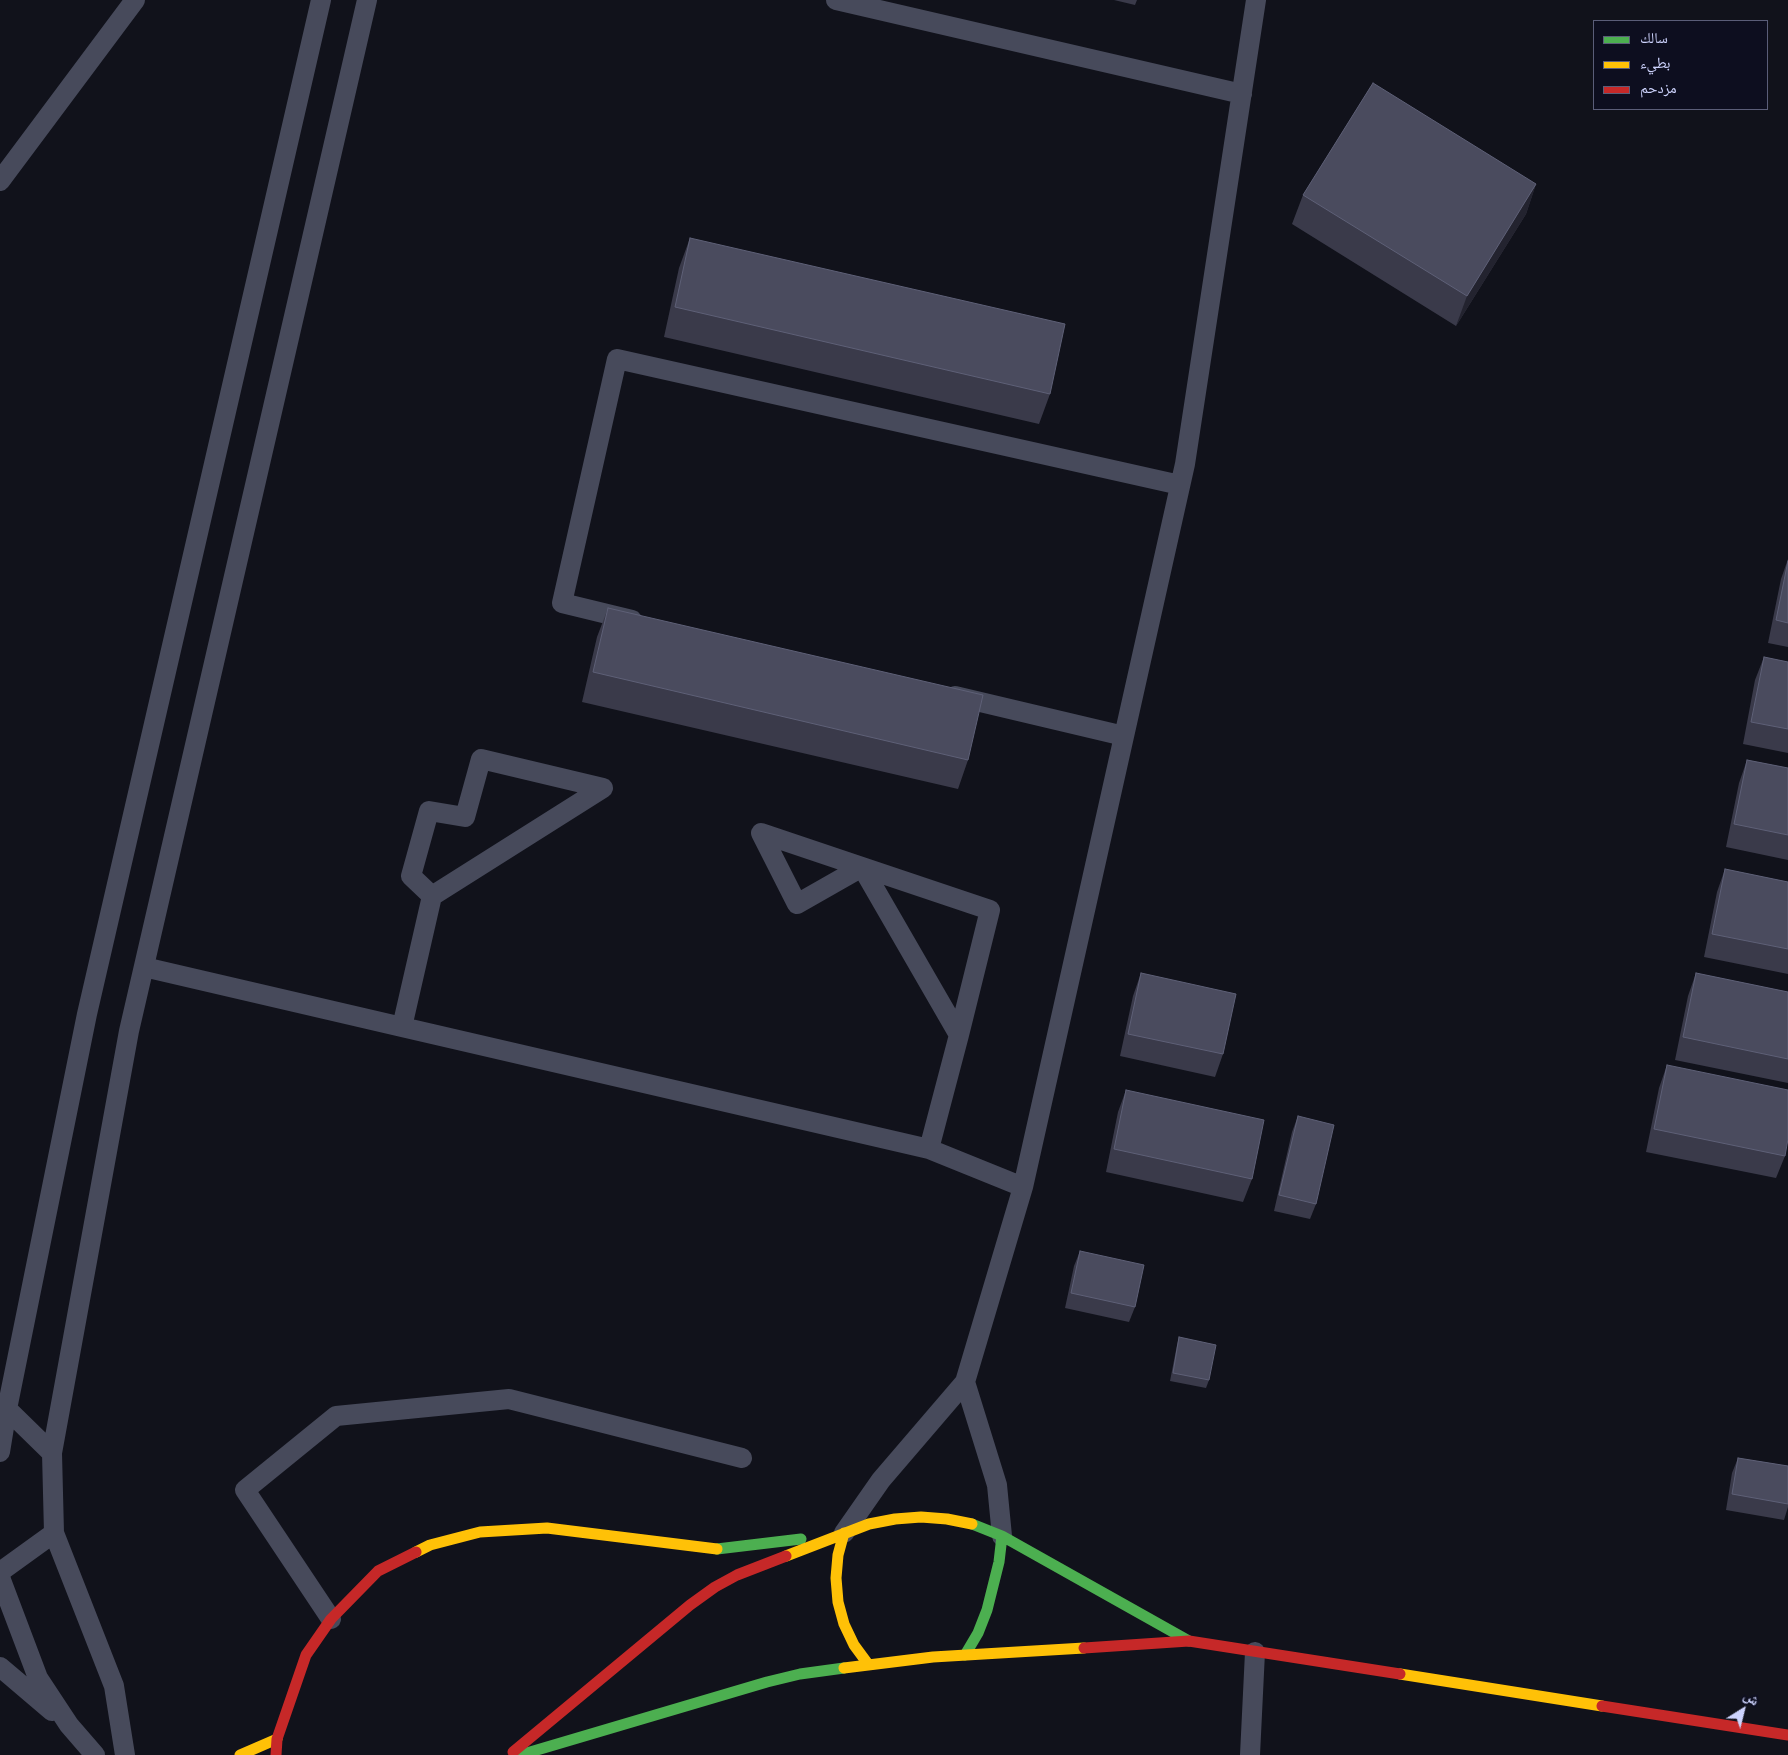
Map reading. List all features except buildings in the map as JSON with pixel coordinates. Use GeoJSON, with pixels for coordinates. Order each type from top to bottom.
{"type":"FeatureCollection","features":[{"type":"Feature","properties":{"kind":"main road"},"geometry":{"type":"LineString","coordinates":[[509,1755],[690,1605],[716,1587],[736,1575],[844,1533],[878,1522],[895,1519],[921,1517],[947,1519],[972,1524],[1002,1536],[1189,1641]]}},
{"type":"Feature","properties":{"kind":"main road"},"geometry":{"type":"LineString","coordinates":[[276,1755],[277,1739],[306,1655],[331,1618],[378,1572],[430,1545],[480,1532],[547,1528],[711,1549],[738,1548],[844,1533]]}},
{"type":"Feature","properties":{"kind":"main road"},"geometry":{"type":"LineString","coordinates":[[844,1533],[838,1555],[836,1578],[838,1602],[844,1624],[854,1645],[868,1664]]}},
{"type":"Feature","properties":{"kind":"main road"},"geometry":{"type":"LineString","coordinates":[[965,1655],[978,1633],[987,1610],[999,1562],[1002,1536]]}},
{"type":"Feature","properties":{"kind":"main road"},"geometry":{"type":"LineString","coordinates":[[520,1755],[800,1674],[868,1664],[965,1655],[1189,1641],[1788,1735]]}},
{"type":"Feature","properties":{"kind":"main road"},"geometry":{"type":"LineString","coordinates":[[240,1755],[277,1739]]}},
{"type":"Feature","properties":{"kind":"lane"},"geometry":{"type":"LineString","coordinates":[[0,181],[135,0]]}},
{"type":"Feature","properties":{"kind":"lane"},"geometry":{"type":"LineString","coordinates":[[0,1452],[3,1408],[89,1004],[321,0]]}},
{"type":"Feature","properties":{"kind":"lane"},"geometry":{"type":"LineString","coordinates":[[125,1755],[114,1686],[54,1534],[52,1453],[127,1041],[366,0]]}},
{"type":"Feature","properties":{"kind":"lane"},"geometry":{"type":"LineString","coordinates":[[836,0],[1242,94]]}},
{"type":"Feature","properties":{"kind":"lane"},"geometry":{"type":"LineString","coordinates":[[844,1533],[881,1480],[965,1382],[1023,1187],[1185,464],[1256,0]]}},
{"type":"Feature","properties":{"kind":"lane"},"geometry":{"type":"LineString","coordinates":[[649,624],[562,603],[617,359],[1180,486]]}},
{"type":"Feature","properties":{"kind":"lane"},"geometry":{"type":"LineString","coordinates":[[940,692],[1124,736]]}},
{"type":"Feature","properties":{"kind":"lane"},"geometry":{"type":"LineString","coordinates":[[402,1028],[432,896],[603,788],[481,759],[464,817],[429,811],[412,876],[432,896]]}},
{"type":"Feature","properties":{"kind":"lane"},"geometry":{"type":"LineString","coordinates":[[862,866],[797,904],[761,833],[862,866],[990,910],[929,1149]]}},
{"type":"Feature","properties":{"kind":"lane"},"geometry":{"type":"LineString","coordinates":[[862,866],[959,1035]]}},
{"type":"Feature","properties":{"kind":"lane"},"geometry":{"type":"LineString","coordinates":[[144,967],[929,1149],[1023,1187]]}},
{"type":"Feature","properties":{"kind":"lane"},"geometry":{"type":"LineString","coordinates":[[965,1382],[997,1485],[1002,1536]]}},
{"type":"Feature","properties":{"kind":"lane"},"geometry":{"type":"LineString","coordinates":[[331,1618],[245,1490],[336,1416],[509,1399],[742,1458]]}},
{"type":"Feature","properties":{"kind":"lane"},"geometry":{"type":"LineString","coordinates":[[3,1408],[52,1453]]}},
{"type":"Feature","properties":{"kind":"lane"},"geometry":{"type":"LineString","coordinates":[[54,1534],[0,1572],[1,1580],[38,1678],[68,1725]]}},
{"type":"Feature","properties":{"kind":"lane"},"geometry":{"type":"LineString","coordinates":[[1250,1755],[1255,1652]]}},
{"type":"Feature","properties":{"kind":"lane"},"geometry":{"type":"LineString","coordinates":[[0,1667],[68,1725],[95,1755]]}},
{"type":"Feature","properties":{"kind":"traffic: fast"},"geometry":{"type":"LineString","coordinates":[[972,1524],[1002,1536],[1189,1641]]}},
{"type":"Feature","properties":{"kind":"traffic: fast"},"geometry":{"type":"LineString","coordinates":[[965,1655],[978,1633],[987,1610],[999,1562],[1002,1536]]}},
{"type":"Feature","properties":{"kind":"traffic: fast"},"geometry":{"type":"LineString","coordinates":[[717,1549],[801,1539]]}},
{"type":"Feature","properties":{"kind":"traffic: fast"},"geometry":{"type":"LineString","coordinates":[[520,1755],[767,1682],[800,1674],[844,1668]]}},
{"type":"Feature","properties":{"kind":"traffic: slow"},"geometry":{"type":"LineString","coordinates":[[786,1556],[869,1524],[895,1519],[921,1517],[947,1519],[972,1524]]}},
{"type":"Feature","properties":{"kind":"traffic: slow"},"geometry":{"type":"LineString","coordinates":[[416,1552],[430,1545],[480,1532],[547,1528],[717,1549]]}},
{"type":"Feature","properties":{"kind":"traffic: slow"},"geometry":{"type":"LineString","coordinates":[[844,1533],[838,1555],[836,1578],[838,1602],[844,1624],[854,1645],[868,1664]]}},
{"type":"Feature","properties":{"kind":"traffic: slow"},"geometry":{"type":"LineString","coordinates":[[844,1668],[933,1657],[1084,1648]]}},
{"type":"Feature","properties":{"kind":"traffic: slow"},"geometry":{"type":"LineString","coordinates":[[1400,1674],[1602,1706]]}},
{"type":"Feature","properties":{"kind":"traffic: slow"},"geometry":{"type":"LineString","coordinates":[[240,1755],[277,1739]]}},
{"type":"Feature","properties":{"kind":"traffic: jam"},"geometry":{"type":"LineString","coordinates":[[276,1755],[277,1739],[306,1655],[331,1619],[378,1571],[416,1552]]}},
{"type":"Feature","properties":{"kind":"traffic: jam"},"geometry":{"type":"LineString","coordinates":[[513,1752],[690,1605],[715,1587],[737,1575],[786,1556]]}},
{"type":"Feature","properties":{"kind":"traffic: jam"},"geometry":{"type":"LineString","coordinates":[[1084,1648],[1189,1641],[1400,1674]]}},
{"type":"Feature","properties":{"kind":"traffic: jam"},"geometry":{"type":"LineString","coordinates":[[1602,1706],[1788,1735]]}}]}
